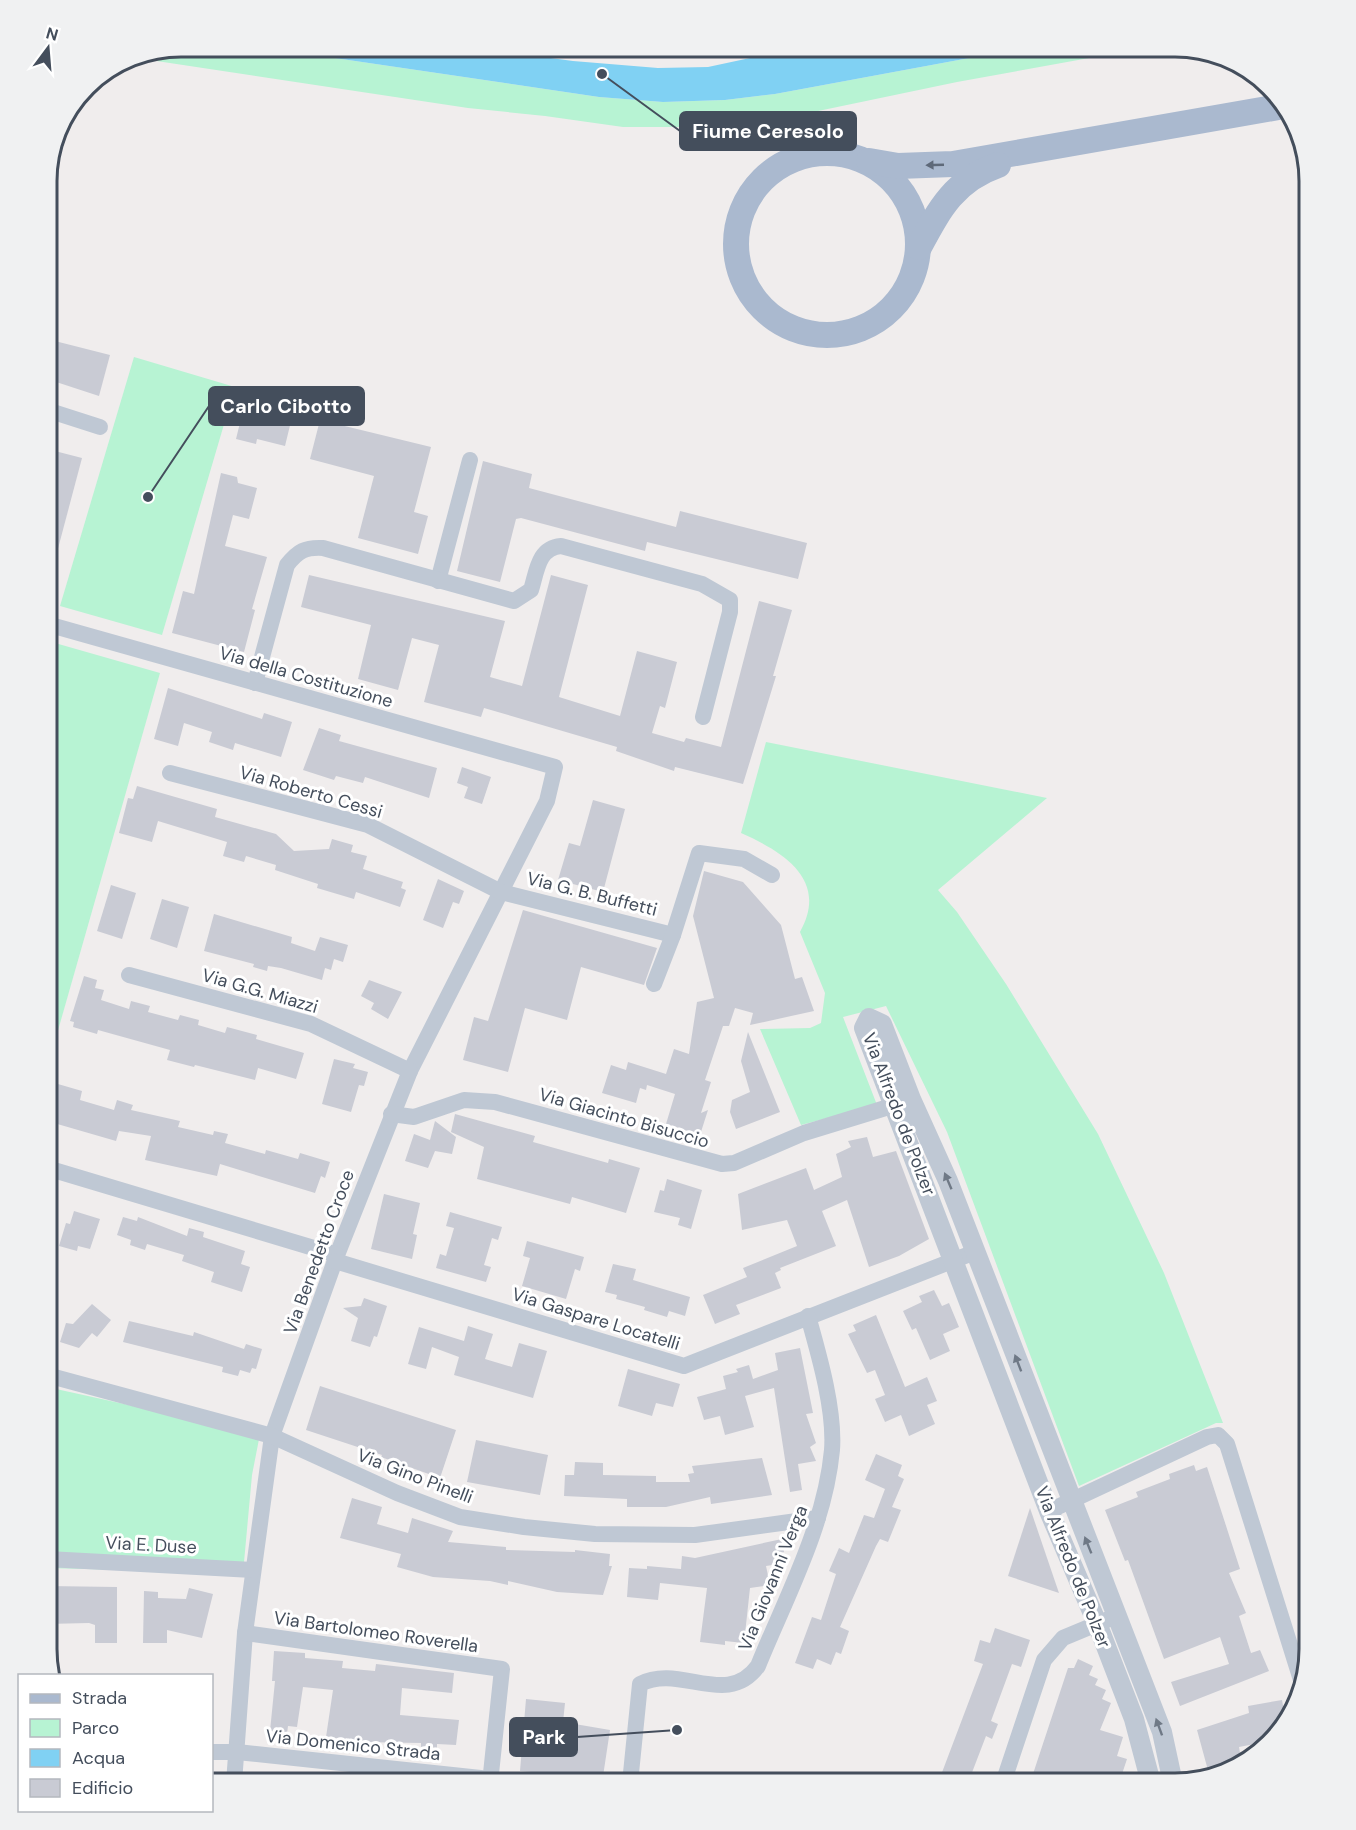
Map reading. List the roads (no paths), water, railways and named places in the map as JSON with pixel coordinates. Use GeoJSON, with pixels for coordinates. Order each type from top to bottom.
{"type":"FeatureCollection","features":[{"type":"Feature","properties":{"kind":"main road"},"geometry":{"type":"LineString","coordinates":[[1162,129],[1202,108],[1262,93]]}},
{"type":"Feature","properties":{"kind":"main road"},"geometry":{"type":"LineString","coordinates":[[863,159],[886,174],[905,194],[916,219],[919,246],[913,277],[897,304],[873,324],[844,334],[813,335],[783,325],[759,306],[742,280],[735,249],[738,219],[752,191],[759,183],[774,169],[802,155],[833,152],[898,166],[953,164],[1275,108]]}},
{"type":"Feature","properties":{"kind":"main road"},"geometry":{"type":"LineString","coordinates":[[1162,129],[1216,131],[1284,123]]}},
{"type":"Feature","properties":{"kind":"main road"},"geometry":{"type":"LineString","coordinates":[[919,246],[941,206],[976,173],[1035,151]]}},
{"type":"Feature","properties":{"kind":"street"},"geometry":{"type":"LineString","coordinates":[[57,413],[100,427]]}},
{"type":"Feature","properties":{"kind":"street"},"geometry":{"type":"LineString","coordinates":[[438,581],[470,460]]}},
{"type":"Feature","properties":{"kind":"street"},"geometry":{"type":"LineString","coordinates":[[255,683],[287,565],[297,552],[308,547],[323,548],[514,601],[531,590],[542,555],[551,547],[561,546],[702,584],[722,593],[729,600],[730,612],[703,717]]}},
{"type":"Feature","properties":{"kind":"street","name":"Via della Costituzione"},"geometry":{"type":"LineString","coordinates":[[57,627],[555,768]]}},
{"type":"Feature","properties":{"kind":"street","name":"Via Benedetto Croce"},"geometry":{"type":"LineString","coordinates":[[235,1773],[245,1633],[272,1436],[391,1114],[410,1071],[547,801],[555,768]]}},
{"type":"Feature","properties":{"kind":"street","name":"Via Roberto Cessi"},"geometry":{"type":"LineString","coordinates":[[170,773],[368,825],[501,892]]}},
{"type":"Feature","properties":{"kind":"street"},"geometry":{"type":"LineString","coordinates":[[654,984],[674,935],[699,853],[744,859],[772,875]]}},
{"type":"Feature","properties":{"kind":"street","name":"Via G. B. Buffetti"},"geometry":{"type":"LineString","coordinates":[[501,892],[674,935]]}},
{"type":"Feature","properties":{"kind":"street","name":"Via G.G. Miazzi"},"geometry":{"type":"LineString","coordinates":[[129,975],[311,1024],[410,1071]]}},
{"type":"Feature","properties":{"kind":"street","name":"Via Giacinto Bisuccio"},"geometry":{"type":"LineString","coordinates":[[391,1114],[414,1118],[464,1101],[495,1102],[722,1164],[734,1163],[804,1133],[903,1103]]}},
{"type":"Feature","properties":{"kind":"street","name":"Via Alfredo de Polzer"},"geometry":{"type":"LineString","coordinates":[[903,1103],[948,1181],[1071,1502],[1148,1773]]}},
{"type":"Feature","properties":{"kind":"street","name":"Via Alfredo de Polzer"},"geometry":{"type":"LineString","coordinates":[[903,1103],[955,1261],[1049,1511],[1161,1732],[1170,1773]]}},
{"type":"Feature","properties":{"kind":"street","name":"Via Gaspare Locatelli"},"geometry":{"type":"LineString","coordinates":[[57,1171],[684,1366],[975,1252]]}},
{"type":"Feature","properties":{"kind":"street","name":"Via Giovanni Verga"},"geometry":{"type":"LineString","coordinates":[[631,1773],[640,1684],[649,1679],[666,1678],[735,1686],[749,1678],[758,1666],[818,1518],[823,1504],[832,1449],[831,1420],[808,1316]]}},
{"type":"Feature","properties":{"kind":"street","name":"Via Gino Pinelli"},"geometry":{"type":"LineString","coordinates":[[57,1378],[272,1436],[397,1493],[460,1517],[524,1527],[595,1534],[695,1535],[818,1518]]}},
{"type":"Feature","properties":{"kind":"street"},"geometry":{"type":"LineString","coordinates":[[1049,1511],[1207,1437],[1218,1435],[1227,1444],[1298,1669]]}},
{"type":"Feature","properties":{"kind":"street","name":"Via E. Duse"},"geometry":{"type":"LineString","coordinates":[[57,1560],[253,1570]]}},
{"type":"Feature","properties":{"kind":"street"},"geometry":{"type":"LineString","coordinates":[[1007,1773],[1044,1660],[1063,1638],[1106,1620]]}},
{"type":"Feature","properties":{"kind":"street","name":"Via Bartolomeo Roverella"},"geometry":{"type":"LineString","coordinates":[[245,1633],[502,1669],[491,1773]]}},
{"type":"Feature","properties":{"kind":"street","name":"Via Domenico Strada"},"geometry":{"type":"LineString","coordinates":[[213,1752],[237,1752],[420,1773]]}},
{"type":"Feature","properties":{"kind":"water"},"geometry":{"type":"Polygon","coordinates":[[[328,57],[543,57],[658,68],[708,67],[755,57],[975,57],[775,94],[725,100],[663,102],[599,97],[328,57]]]}},
{"type":"Feature","properties":{"kind":"place","name":"Fiume Ceresolo"},"geometry":{"type":"Point","coordinates":[602,74]}},
{"type":"Feature","properties":{"kind":"place","name":"Carlo Cibotto"},"geometry":{"type":"Point","coordinates":[148,497]}},
{"type":"Feature","properties":{"kind":"place","name":"Park"},"geometry":{"type":"Point","coordinates":[677,1730]}}]}
